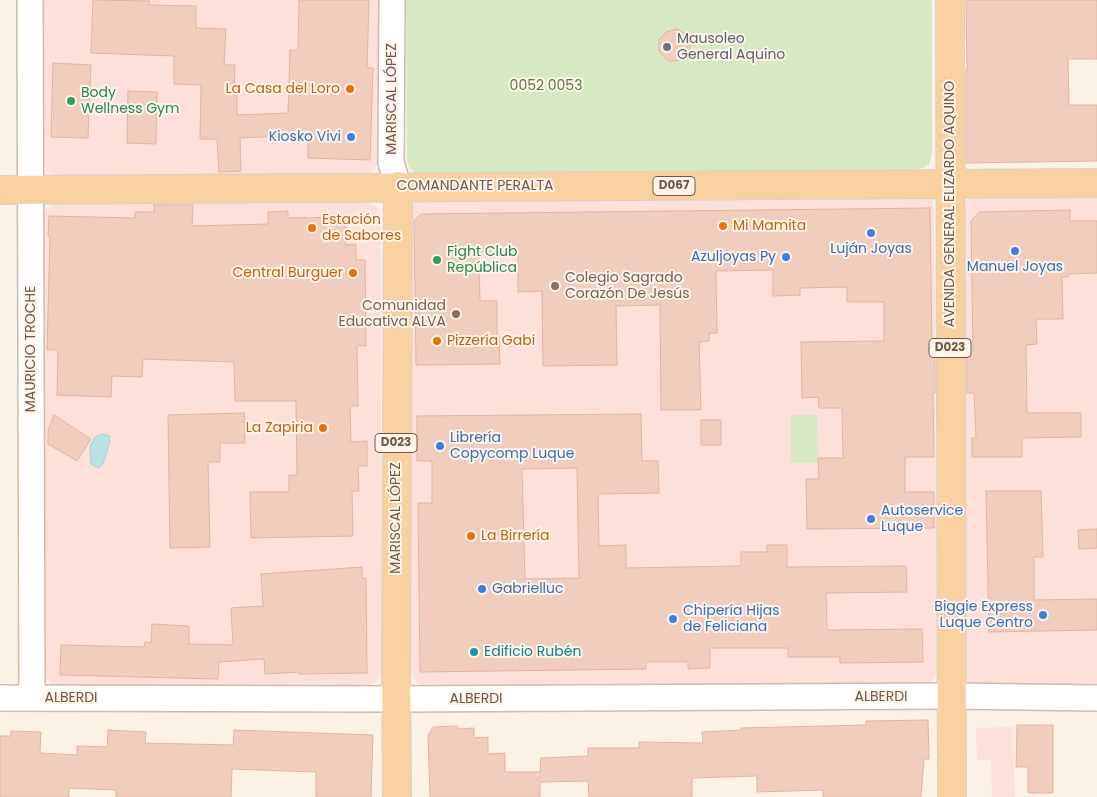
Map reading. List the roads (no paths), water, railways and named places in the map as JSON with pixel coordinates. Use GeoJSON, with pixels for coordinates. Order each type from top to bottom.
{"type":"FeatureCollection","features":[{"type":"Feature","properties":{"kind":"main road","name":"AVENIDA GENERAL ELIZARDO AQUINO"},"geometry":{"type":"LineString","coordinates":[[950,0],[952,797]]}},
{"type":"Feature","properties":{"kind":"main road","name":"D067"},"geometry":{"type":"LineString","coordinates":[[950,185],[1097,183]]}},
{"type":"Feature","properties":{"kind":"main road","name":"COMANDANTE PERALTA"},"geometry":{"type":"LineString","coordinates":[[0,190],[398,186],[950,185]]}},
{"type":"Feature","properties":{"kind":"main road","name":"MARISCAL LÓPEZ"},"geometry":{"type":"LineString","coordinates":[[397,797],[398,186]]}},
{"type":"Feature","properties":{"kind":"street","name":"MAURICIO TROCHE"},"geometry":{"type":"LineString","coordinates":[[30,0],[32,698]]}},
{"type":"Feature","properties":{"kind":"street","name":"MARISCAL LÓPEZ"},"geometry":{"type":"LineString","coordinates":[[392,0],[392,162],[398,186]]}},
{"type":"Feature","properties":{"kind":"street","name":"ALBERDI"},"geometry":{"type":"LineString","coordinates":[[0,698],[396,699],[951,696],[1097,698]]}},
{"type":"Feature","properties":{"kind":"water"},"geometry":{"type":"Polygon","coordinates":[[[102,434],[109,436],[110,441],[103,464],[98,468],[91,464],[90,447],[95,437],[102,434]]]}},
{"type":"Feature","properties":{"kind":"place","name":"Mausoleo General Aquino"},"geometry":{"type":"Point","coordinates":[667,47]}},
{"type":"Feature","properties":{"kind":"place","name":"La Casa del Loro"},"geometry":{"type":"Point","coordinates":[350,89]}},
{"type":"Feature","properties":{"kind":"place","name":"Body Wellness Gym"},"geometry":{"type":"Point","coordinates":[71,101]}},
{"type":"Feature","properties":{"kind":"place","name":"Kiosko Vivi"},"geometry":{"type":"Point","coordinates":[351,137]}},
{"type":"Feature","properties":{"kind":"place","name":"Mi Mamita"},"geometry":{"type":"Point","coordinates":[723,226]}},
{"type":"Feature","properties":{"kind":"place","name":"Estación de Sabores"},"geometry":{"type":"Point","coordinates":[312,228]}},
{"type":"Feature","properties":{"kind":"place","name":"Luján Joyas"},"geometry":{"type":"Point","coordinates":[871,233]}},
{"type":"Feature","properties":{"kind":"place","name":"Manuel Joyas"},"geometry":{"type":"Point","coordinates":[1015,251]}},
{"type":"Feature","properties":{"kind":"place","name":"Azuljoyas Py"},"geometry":{"type":"Point","coordinates":[786,257]}},
{"type":"Feature","properties":{"kind":"place","name":"Fight Club República"},"geometry":{"type":"Point","coordinates":[437,260]}},
{"type":"Feature","properties":{"kind":"place","name":"Central Burguer"},"geometry":{"type":"Point","coordinates":[353,273]}},
{"type":"Feature","properties":{"kind":"place","name":"Colegio Sagrado Corazón De Jesús"},"geometry":{"type":"Point","coordinates":[555,286]}},
{"type":"Feature","properties":{"kind":"place","name":"Comunidad Educativa ALVA"},"geometry":{"type":"Point","coordinates":[456,314]}},
{"type":"Feature","properties":{"kind":"place","name":"Pizzería Gabi"},"geometry":{"type":"Point","coordinates":[437,341]}},
{"type":"Feature","properties":{"kind":"place","name":"La Zapiria"},"geometry":{"type":"Point","coordinates":[323,428]}},
{"type":"Feature","properties":{"kind":"place","name":"Librería Copycomp Luque"},"geometry":{"type":"Point","coordinates":[440,446]}},
{"type":"Feature","properties":{"kind":"place","name":"Autoservice Luque"},"geometry":{"type":"Point","coordinates":[871,519]}},
{"type":"Feature","properties":{"kind":"place","name":"La Birrería"},"geometry":{"type":"Point","coordinates":[471,536]}},
{"type":"Feature","properties":{"kind":"place","name":"Gabrielluc"},"geometry":{"type":"Point","coordinates":[482,589]}},
{"type":"Feature","properties":{"kind":"place","name":"Biggie Express Luque Centro"},"geometry":{"type":"Point","coordinates":[1043,615]}},
{"type":"Feature","properties":{"kind":"place","name":"Chipería Hijas de Feliciana"},"geometry":{"type":"Point","coordinates":[673,619]}},
{"type":"Feature","properties":{"kind":"place","name":"Edificio Rubén"},"geometry":{"type":"Point","coordinates":[474,652]}},
{"type":"Feature","properties":{"kind":"park label","name":"0052 0053"},"geometry":{"type":"Point","coordinates":[546,86]}}]}
